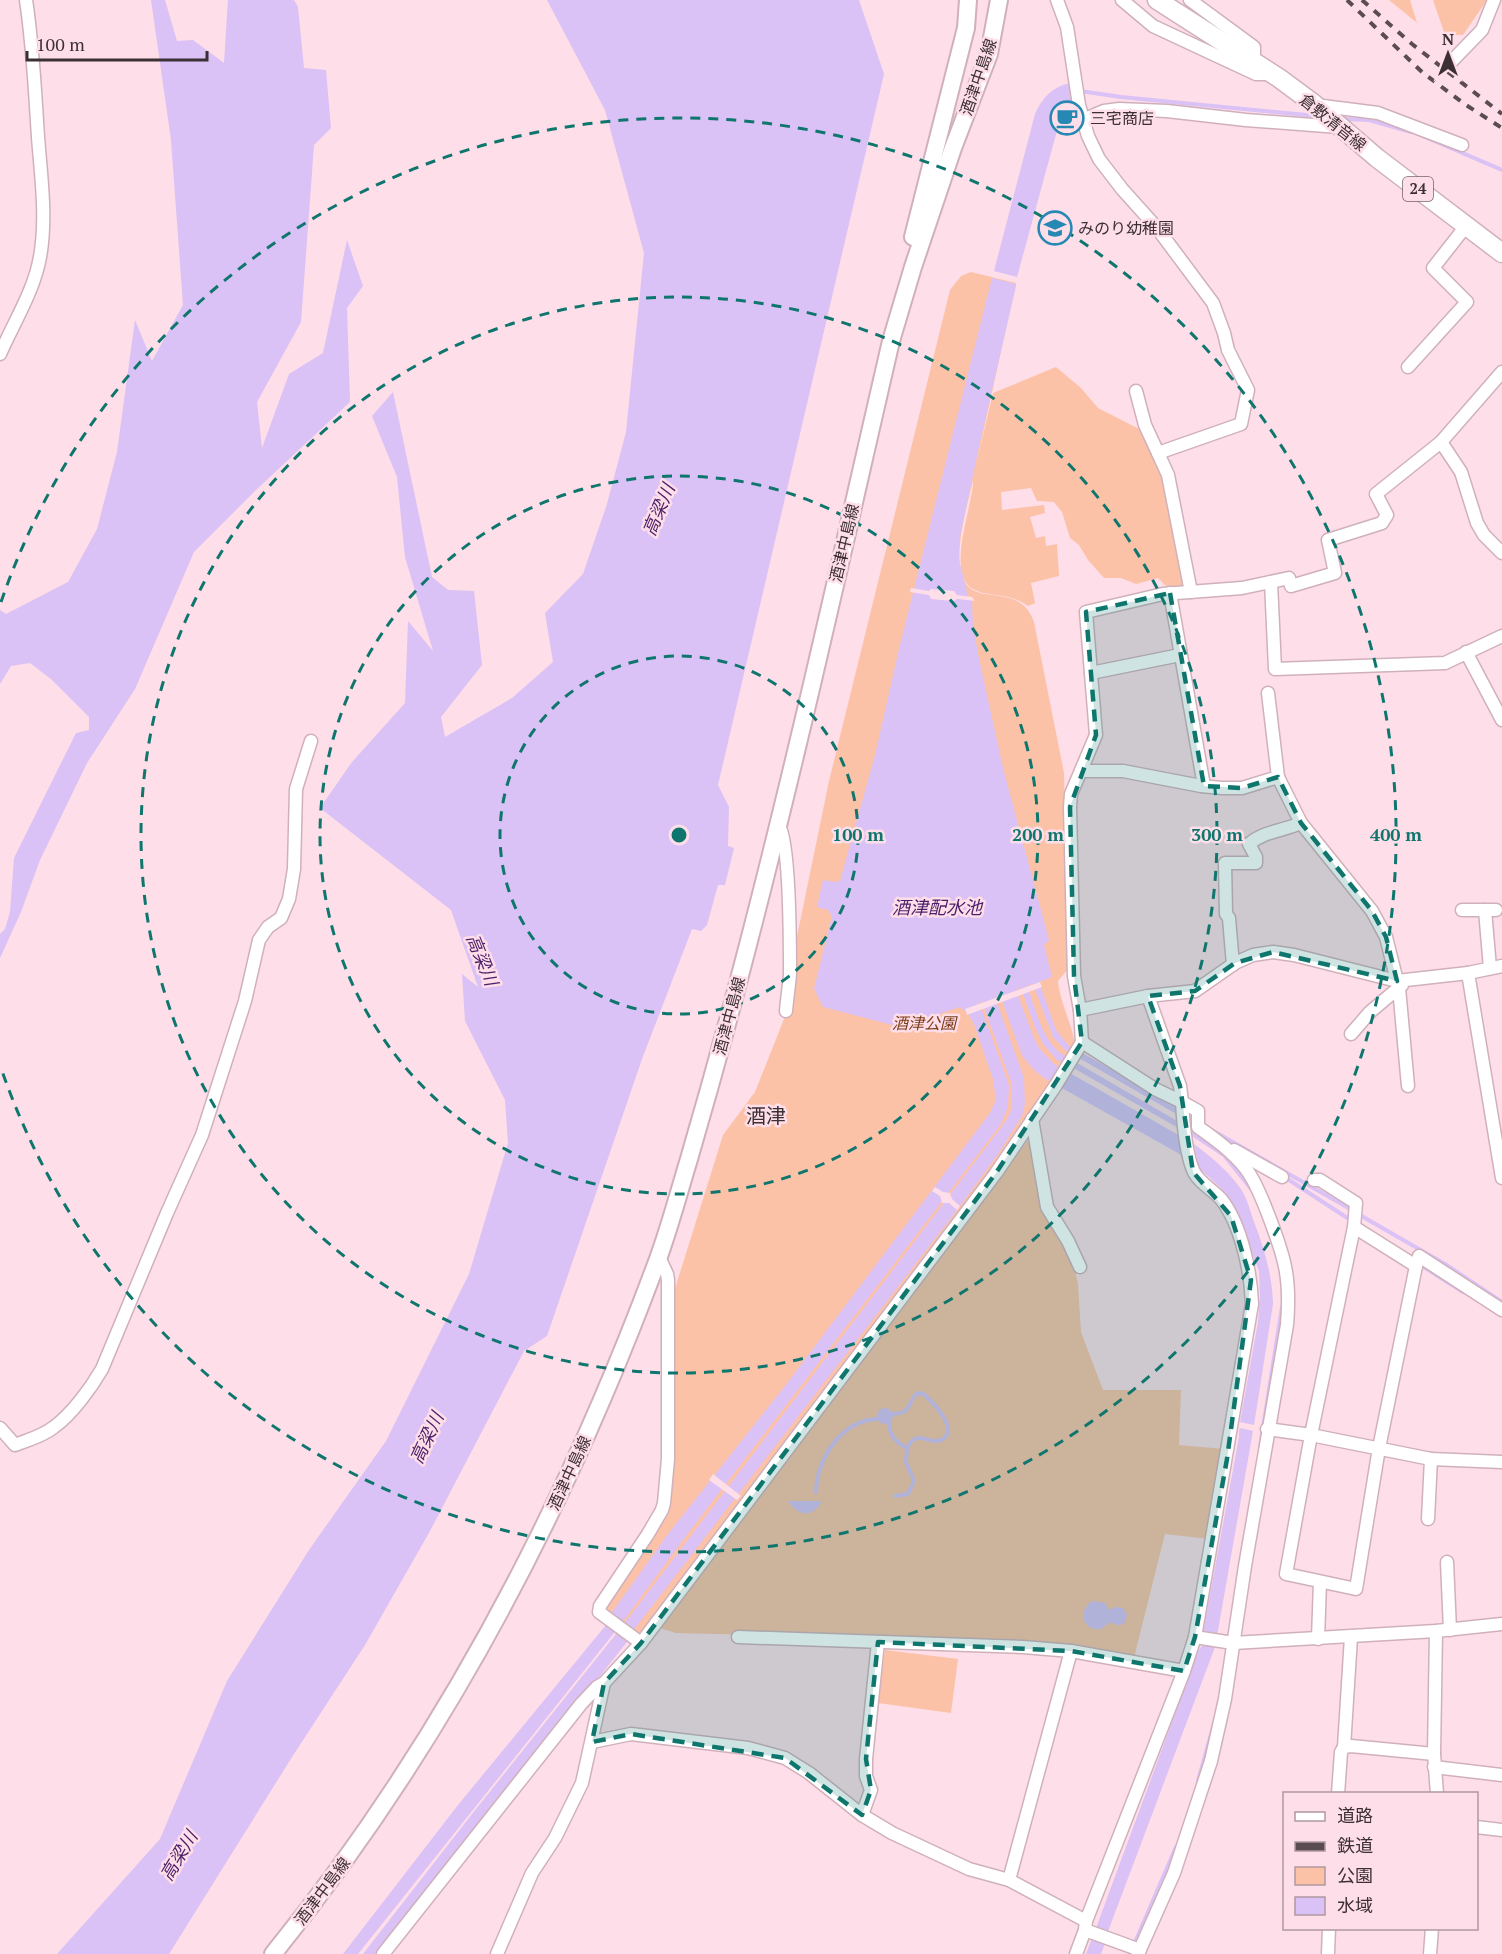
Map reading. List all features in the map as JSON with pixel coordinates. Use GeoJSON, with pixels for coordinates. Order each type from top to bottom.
{"type":"FeatureCollection","features":[{"type":"Feature","properties":{"kind":"main road"},"geometry":{"type":"LineString","coordinates":[[896,324],[916,222],[966,28],[968,0]]}},
{"type":"Feature","properties":{"kind":"main road","name":"酒津中島線"},"geometry":{"type":"LineString","coordinates":[[273,1954],[303,1917],[390,1795],[483,1643],[575,1462],[659,1257],[714,1072],[779,826],[896,324],[953,148],[989,54],[999,0]]}},
{"type":"Feature","properties":{"kind":"main road","name":"倉敷清音線"},"geometry":{"type":"LineString","coordinates":[[1157,0],[1316,106],[1337,125],[1502,253]]}},
{"type":"Feature","properties":{"kind":"street"},"geometry":{"type":"LineString","coordinates":[[0,354],[35,274],[40,258],[43,232],[40,155],[27,0]]}},
{"type":"Feature","properties":{"kind":"street"},"geometry":{"type":"LineString","coordinates":[[1057,0],[1067,27],[1079,105],[1088,136],[1099,159],[1157,228],[1213,303],[1228,350],[1248,390],[1241,424],[1158,453]]}},
{"type":"Feature","properties":{"kind":"street"},"geometry":{"type":"LineString","coordinates":[[1122,0],[1153,27],[1256,74],[1271,74]]}},
{"type":"Feature","properties":{"kind":"street"},"geometry":{"type":"LineString","coordinates":[[1190,0],[1254,47],[1254,63]]}},
{"type":"Feature","properties":{"kind":"street"},"geometry":{"type":"LineString","coordinates":[[1450,63],[1482,30],[1494,0]]}},
{"type":"Feature","properties":{"kind":"street"},"geometry":{"type":"LineString","coordinates":[[1316,106],[1378,113],[1462,145]]}},
{"type":"Feature","properties":{"kind":"street"},"geometry":{"type":"LineString","coordinates":[[1084,119],[1104,111],[1119,109],[1337,125]]}},
{"type":"Feature","properties":{"kind":"street"},"geometry":{"type":"LineString","coordinates":[[1408,367],[1467,302],[1433,268],[1466,226]]}},
{"type":"Feature","properties":{"kind":"street"},"geometry":{"type":"LineString","coordinates":[[382,1954],[581,1704],[604,1683],[637,1641],[996,1173],[1056,1085],[1080,1045],[1080,1010],[1074,976],[1070,807],[1071,794],[1095,735],[1086,612],[1170,593],[1242,588],[1289,578],[1291,586],[1335,573],[1328,540],[1382,524],[1387,515],[1376,494],[1441,441],[1502,372]]}},
{"type":"Feature","properties":{"kind":"street"},"geometry":{"type":"LineString","coordinates":[[1136,391],[1146,425],[1168,475],[1191,592]]}},
{"type":"Feature","properties":{"kind":"street"},"geometry":{"type":"LineString","coordinates":[[1441,441],[1461,472],[1477,523],[1484,535],[1502,553]]}},
{"type":"Feature","properties":{"kind":"street"},"geometry":{"type":"LineString","coordinates":[[1271,582],[1275,669],[1445,663],[1502,636]]}},
{"type":"Feature","properties":{"kind":"street"},"geometry":{"type":"LineString","coordinates":[[1170,593],[1204,786]]}},
{"type":"Feature","properties":{"kind":"street"},"geometry":{"type":"LineString","coordinates":[[1466,652],[1502,720]]}},
{"type":"Feature","properties":{"kind":"street"},"geometry":{"type":"LineString","coordinates":[[1091,673],[1180,656]]}},
{"type":"Feature","properties":{"kind":"street"},"geometry":{"type":"LineString","coordinates":[[1268,693],[1278,777],[1300,823],[1372,911],[1386,937],[1402,983],[1408,1086]]}},
{"type":"Feature","properties":{"kind":"street"},"geometry":{"type":"LineString","coordinates":[[0,1428],[15,1445],[55,1427],[91,1389],[102,1369],[202,1135],[245,1001],[259,940],[268,927],[280,918],[289,899],[294,869],[297,789],[311,741]]}},
{"type":"Feature","properties":{"kind":"street"},"geometry":{"type":"LineString","coordinates":[[1081,771],[1123,771],[1204,786],[1242,788],[1278,777]]}},
{"type":"Feature","properties":{"kind":"street"},"geometry":{"type":"LineString","coordinates":[[1233,965],[1229,918],[1226,914],[1225,864],[1256,864],[1256,857],[1249,844],[1258,836],[1286,830],[1300,823]]}},
{"type":"Feature","properties":{"kind":"street"},"geometry":{"type":"LineString","coordinates":[[779,826],[784,836],[788,889],[790,975],[786,1011]]}},
{"type":"Feature","properties":{"kind":"street"},"geometry":{"type":"LineString","coordinates":[[1080,1010],[1148,996],[1196,991],[1233,965],[1253,955],[1273,952],[1294,955],[1402,983],[1496,967],[1491,910],[1462,910]]}},
{"type":"Feature","properties":{"kind":"street"},"geometry":{"type":"LineString","coordinates":[[1468,973],[1502,1178]]}},
{"type":"Feature","properties":{"kind":"street"},"geometry":{"type":"LineString","coordinates":[[1351,1034],[1370,1012],[1402,983]]}},
{"type":"Feature","properties":{"kind":"street"},"geometry":{"type":"LineString","coordinates":[[1076,1954],[1088,1928],[1198,1638],[1252,1304],[1251,1280],[1242,1244],[1231,1216],[1222,1200],[1193,1172],[1189,1158],[1180,1086],[1148,996]]}},
{"type":"Feature","properties":{"kind":"street"},"geometry":{"type":"LineString","coordinates":[[592,1742],[631,1734],[748,1748],[785,1758],[809,1773],[862,1815],[892,1833],[969,1869],[1009,1880],[1088,1928],[1139,1952],[1174,1873],[1211,1761],[1225,1700],[1231,1643],[1287,1325],[1288,1274],[1284,1255],[1257,1187],[1247,1170],[1234,1155],[1198,1127],[1198,1112],[1080,1045]]}},
{"type":"Feature","properties":{"kind":"street"},"geometry":{"type":"LineString","coordinates":[[1032,1119],[1047,1207],[1068,1241],[1080,1267]]}},
{"type":"Feature","properties":{"kind":"street"},"geometry":{"type":"LineString","coordinates":[[1212,1137],[1282,1178]]}},
{"type":"Feature","properties":{"kind":"street"},"geometry":{"type":"LineString","coordinates":[[1314,1180],[1320,1180],[1338,1191],[1356,1203],[1356,1207],[1286,1574],[1356,1589],[1379,1448],[1417,1261]]}},
{"type":"Feature","properties":{"kind":"street"},"geometry":{"type":"LineString","coordinates":[[1354,1227],[1502,1310]]}},
{"type":"Feature","properties":{"kind":"street"},"geometry":{"type":"LineString","coordinates":[[637,1641],[599,1612],[600,1606],[662,1510],[666,1488],[668,1280],[659,1257]]}},
{"type":"Feature","properties":{"kind":"street"},"geometry":{"type":"LineString","coordinates":[[1267,1430],[1311,1435],[1431,1459],[1502,1462]]}},
{"type":"Feature","properties":{"kind":"street"},"geometry":{"type":"LineString","coordinates":[[1428,1519],[1431,1459]]}},
{"type":"Feature","properties":{"kind":"street"},"geometry":{"type":"LineString","coordinates":[[1447,1562],[1450,1630]]}},
{"type":"Feature","properties":{"kind":"street"},"geometry":{"type":"LineString","coordinates":[[1318,1639],[1320,1582]]}},
{"type":"Feature","properties":{"kind":"street"},"geometry":{"type":"LineString","coordinates":[[1198,1638],[1231,1643],[1318,1639],[1502,1624]]}},
{"type":"Feature","properties":{"kind":"street"},"geometry":{"type":"LineString","coordinates":[[1436,1631],[1434,1760],[1437,1792]]}},
{"type":"Feature","properties":{"kind":"street"},"geometry":{"type":"LineString","coordinates":[[738,1637],[1023,1647],[1071,1651],[1184,1671]]}},
{"type":"Feature","properties":{"kind":"street"},"geometry":{"type":"LineString","coordinates":[[1338,1792],[1341,1752],[1344,1747],[1351,1637]]}},
{"type":"Feature","properties":{"kind":"street"},"geometry":{"type":"LineString","coordinates":[[862,1815],[871,1790],[866,1776],[866,1759],[878,1642]]}},
{"type":"Feature","properties":{"kind":"street"},"geometry":{"type":"LineString","coordinates":[[1009,1880],[1071,1651]]}},
{"type":"Feature","properties":{"kind":"street"},"geometry":{"type":"LineString","coordinates":[[497,1954],[532,1873],[555,1838],[582,1783],[604,1683]]}},
{"type":"Feature","properties":{"kind":"street"},"geometry":{"type":"LineString","coordinates":[[1344,1747],[1351,1746],[1434,1760],[1502,1775]]}},
{"type":"Feature","properties":{"kind":"street"},"geometry":{"type":"LineString","coordinates":[[1478,1827],[1502,1830]]}},
{"type":"Feature","properties":{"kind":"street"},"geometry":{"type":"LineString","coordinates":[[1328,1954],[1329,1930]]}},
{"type":"Feature","properties":{"kind":"street"},"geometry":{"type":"LineString","coordinates":[[1430,1954],[1432,1930]]}},
{"type":"Feature","properties":{"kind":"highlighted area"},"geometry":{"type":"Polygon","coordinates":[[[1170,593],[1204,786],[1242,788],[1278,777],[1301,823],[1372,911],[1386,937],[1397,981],[1273,952],[1235,963],[1195,991],[1148,996],[1180,1086],[1193,1172],[1231,1216],[1251,1280],[1227,1459],[1195,1637],[1184,1671],[1071,1651],[878,1642],[866,1759],[871,1790],[862,1815],[785,1758],[631,1734],[592,1742],[604,1683],[641,1643],[996,1173],[1082,1042],[1074,976],[1070,807],[1096,735],[1086,612],[1170,593]]]}},
{"type":"Feature","properties":{"kind":"green space"},"geometry":{"type":"Polygon","coordinates":[[[1389,0],[1410,0],[1417,23],[1389,0]]]}},
{"type":"Feature","properties":{"kind":"green space"},"geometry":{"type":"Polygon","coordinates":[[[1433,0],[1487,0],[1463,35],[1445,35],[1433,0]]]}},
{"type":"Feature","properties":{"kind":"green space","name":"酒津公園"},"geometry":{"type":"Polygon","coordinates":[[[971,272],[1016,283],[976,465],[993,393],[1056,367],[1081,388],[1098,408],[1143,431],[1164,479],[1186,581],[1183,587],[1168,588],[1158,578],[1136,584],[1121,578],[1104,578],[1088,560],[1079,545],[1070,538],[1062,512],[1054,502],[1037,501],[1031,488],[1001,492],[1002,510],[1044,505],[1045,513],[1030,517],[1036,538],[1045,536],[1046,546],[1057,544],[1059,576],[1031,583],[1035,603],[1028,606],[1013,598],[984,593],[1019,602],[1034,622],[1064,773],[1069,968],[1058,981],[1075,1045],[997,1163],[641,1636],[604,1611],[664,1512],[673,1295],[723,1135],[755,1092],[786,1014],[793,956],[829,781],[950,290],[961,276],[971,272]],[[973,480],[962,531],[960,557],[961,569],[964,580],[970,588],[983,593],[971,588],[964,579],[961,567],[963,536],[973,480]]]}},
{"type":"Feature","properties":{"kind":"green space"},"geometry":{"type":"Polygon","coordinates":[[[1029,1139],[1032,1141],[1060,1239],[1075,1271],[1081,1332],[1103,1390],[1181,1390],[1179,1445],[1224,1449],[1209,1539],[1165,1534],[1134,1658],[760,1635],[676,1633],[660,1628],[1029,1139]]]}},
{"type":"Feature","properties":{"kind":"green space"},"geometry":{"type":"Polygon","coordinates":[[[885,1650],[958,1659],[951,1713],[878,1703],[885,1650]]]}},
{"type":"Feature","properties":{"kind":"water"},"geometry":{"type":"Polygon","coordinates":[[[151,0],[165,0],[177,41],[193,40],[224,63],[228,0],[294,0],[298,7],[304,68],[326,70],[331,128],[314,145],[301,322],[257,402],[262,448],[289,374],[323,353],[347,240],[363,286],[347,308],[350,402],[194,552],[135,689],[87,763],[40,860],[21,912],[0,958],[0,934],[5,929],[10,912],[14,858],[76,733],[89,730],[89,717],[51,679],[30,663],[11,666],[0,684],[0,610],[6,614],[68,582],[97,529],[117,452],[135,320],[152,361],[183,305],[171,140],[151,0]]]}},
{"type":"Feature","properties":{"kind":"water","name":"高梁川"},"geometry":{"type":"Polygon","coordinates":[[[547,0],[859,0],[884,74],[718,785],[729,807],[728,846],[734,848],[725,885],[718,885],[707,925],[701,931],[692,929],[642,1059],[547,1336],[524,1351],[430,1531],[365,1645],[169,1954],[57,1954],[160,1839],[227,1681],[309,1550],[386,1441],[469,1274],[508,1143],[505,1100],[465,1021],[462,974],[478,987],[451,910],[320,808],[352,762],[405,703],[408,621],[433,651],[405,557],[397,477],[372,416],[393,392],[432,577],[448,590],[474,591],[482,665],[441,717],[445,737],[512,698],[553,662],[545,613],[583,574],[607,504],[626,432],[644,253],[605,110],[547,0]]]}},
{"type":"Feature","properties":{"kind":"water"},"geometry":{"type":"Polygon","coordinates":[[[1070,83],[1076,105],[1067,111],[1058,127],[1017,277],[994,271],[1035,114],[1048,94],[1070,83]]]}},
{"type":"Feature","properties":{"kind":"water","name":"酒津配水池"},"geometry":{"type":"Polygon","coordinates":[[[992,278],[1016,284],[1016,286],[959,541],[959,560],[968,596],[972,601],[978,654],[1003,768],[1049,940],[1044,945],[1052,977],[1039,982],[1056,1030],[1068,1045],[1177,1106],[1178,1115],[1065,1050],[1053,1037],[1033,984],[1027,986],[1044,1031],[1060,1053],[1179,1122],[1180,1129],[1057,1060],[1043,1044],[1021,988],[1016,990],[1039,1048],[1054,1064],[1182,1137],[1185,1157],[1044,1078],[1034,1070],[1023,1057],[1000,995],[995,997],[1024,1078],[1025,1104],[1022,1116],[998,1154],[633,1631],[627,1642],[379,1954],[363,1954],[624,1624],[1006,1121],[1011,1110],[1011,1082],[982,1002],[979,1002],[1009,1085],[1008,1107],[1001,1124],[622,1623],[358,1954],[343,1954],[458,1805],[606,1625],[610,1615],[668,1534],[785,1386],[990,1113],[996,1100],[993,1079],[974,1024],[969,1015],[960,1007],[900,1027],[823,1007],[814,989],[832,916],[828,910],[817,907],[823,880],[840,881],[875,755],[899,649],[992,278]]]}},
{"type":"Feature","properties":{"kind":"water"},"geometry":{"type":"Polygon","coordinates":[[[1194,1144],[1223,1168],[1243,1193],[1267,1261],[1273,1304],[1254,1425],[1240,1422],[1258,1322],[1259,1271],[1233,1204],[1221,1188],[1199,1168],[1194,1144]]]}},
{"type":"Feature","properties":{"kind":"water"},"geometry":{"type":"Polygon","coordinates":[[[885,1408],[891,1410],[893,1416],[891,1422],[885,1424],[879,1422],[877,1416],[879,1410],[885,1408]]]}},
{"type":"Feature","properties":{"kind":"water"},"geometry":{"type":"Polygon","coordinates":[[[1241,1428],[1253,1431],[1217,1636],[1203,1633],[1241,1428]]]}},
{"type":"Feature","properties":{"kind":"water"},"geometry":{"type":"Polygon","coordinates":[[[788,1501],[822,1501],[810,1513],[801,1513],[788,1501]]]}},
{"type":"Feature","properties":{"kind":"water"},"geometry":{"type":"Polygon","coordinates":[[[1093,1601],[1105,1603],[1109,1610],[1115,1607],[1123,1608],[1127,1615],[1125,1622],[1118,1625],[1110,1622],[1101,1629],[1089,1627],[1083,1614],[1093,1601]]]}},
{"type":"Feature","properties":{"kind":"water"},"geometry":{"type":"Polygon","coordinates":[[[1204,1644],[1215,1647],[1107,1934],[1096,1928],[1199,1649],[1204,1644]]]}},
{"type":"Feature","properties":{"kind":"water"},"geometry":{"type":"Polygon","coordinates":[[[1092,1938],[1106,1941],[1101,1954],[1086,1954],[1092,1938]]]}},
{"type":"Feature","properties":{"kind":"pier"},"geometry":{"type":"Polygon","coordinates":[[[911,588],[954,591],[957,595],[972,597],[975,601],[931,599],[929,595],[910,592],[911,588]]]}},
{"type":"Feature","properties":{"kind":"pier"},"geometry":{"type":"Polygon","coordinates":[[[1040,982],[1042,987],[967,1015],[965,1009],[1040,982]]]}},
{"type":"Feature","properties":{"kind":"pier"},"geometry":{"type":"Polygon","coordinates":[[[935,1187],[950,1193],[952,1199],[960,1206],[957,1210],[949,1203],[942,1203],[940,1196],[932,1191],[935,1187]]]}},
{"type":"Feature","properties":{"kind":"pier"},"geometry":{"type":"Polygon","coordinates":[[[713,1474],[741,1496],[737,1500],[709,1480],[713,1474]]]}},
{"type":"Feature","properties":{"kind":"waterway"},"geometry":{"type":"LineString","coordinates":[[1080,91],[1317,116]]}},
{"type":"Feature","properties":{"kind":"waterway"},"geometry":{"type":"LineString","coordinates":[[1342,119],[1369,120],[1411,132]]}},
{"type":"Feature","properties":{"kind":"waterway"},"geometry":{"type":"LineString","coordinates":[[1418,134],[1502,170]]}},
{"type":"Feature","properties":{"kind":"waterway"},"geometry":{"type":"LineString","coordinates":[[1210,1129],[1352,1210]]}},
{"type":"Feature","properties":{"kind":"waterway"},"geometry":{"type":"LineString","coordinates":[[1188,1131],[1224,1155],[1252,1190]]}},
{"type":"Feature","properties":{"kind":"waterway"},"geometry":{"type":"LineString","coordinates":[[1286,1178],[1352,1221]]}},
{"type":"Feature","properties":{"kind":"waterway"},"geometry":{"type":"LineString","coordinates":[[1358,1214],[1445,1264],[1502,1302]]}},
{"type":"Feature","properties":{"kind":"waterway"},"geometry":{"type":"LineString","coordinates":[[1419,1264],[1463,1292]]}},
{"type":"Feature","properties":{"kind":"waterway"},"geometry":{"type":"LineString","coordinates":[[1260,1447],[1282,1307]]}},
{"type":"Feature","properties":{"kind":"waterway"},"geometry":{"type":"LineString","coordinates":[[893,1414],[906,1410],[916,1394],[922,1393],[938,1409],[946,1423],[948,1430],[946,1436],[941,1440],[932,1441],[919,1438],[911,1442],[907,1448]]}},
{"type":"Feature","properties":{"kind":"waterway"},"geometry":{"type":"LineString","coordinates":[[816,1492],[817,1479],[826,1455],[842,1434],[853,1426],[878,1419]]}},
{"type":"Feature","properties":{"kind":"waterway"},"geometry":{"type":"LineString","coordinates":[[889,1422],[894,1438],[907,1448],[906,1462],[914,1481],[908,1494],[895,1496]]}},
{"type":"Feature","properties":{"kind":"waterway"},"geometry":{"type":"LineString","coordinates":[[1198,1781],[1213,1727]]}},
{"type":"Feature","properties":{"kind":"waterway"},"geometry":{"type":"LineString","coordinates":[[1130,1954],[1176,1847]]}},
{"type":"Feature","properties":{"kind":"railway"},"geometry":{"type":"LineString","coordinates":[[1347,0],[1423,73],[1502,128]]}},
{"type":"Feature","properties":{"kind":"railway"},"geometry":{"type":"LineString","coordinates":[[1362,0],[1412,44],[1502,114]]}},
{"type":"Feature","properties":{"kind":"place","name":"三宅商店"},"geometry":{"type":"Point","coordinates":[1067,118]}},
{"type":"Feature","properties":{"kind":"place","name":"みのり幼稚園"},"geometry":{"type":"Point","coordinates":[1055,228]}},
{"type":"Feature","properties":{"kind":"district","name":"酒津"},"geometry":{"type":"Point","coordinates":[766,1116]}}]}
